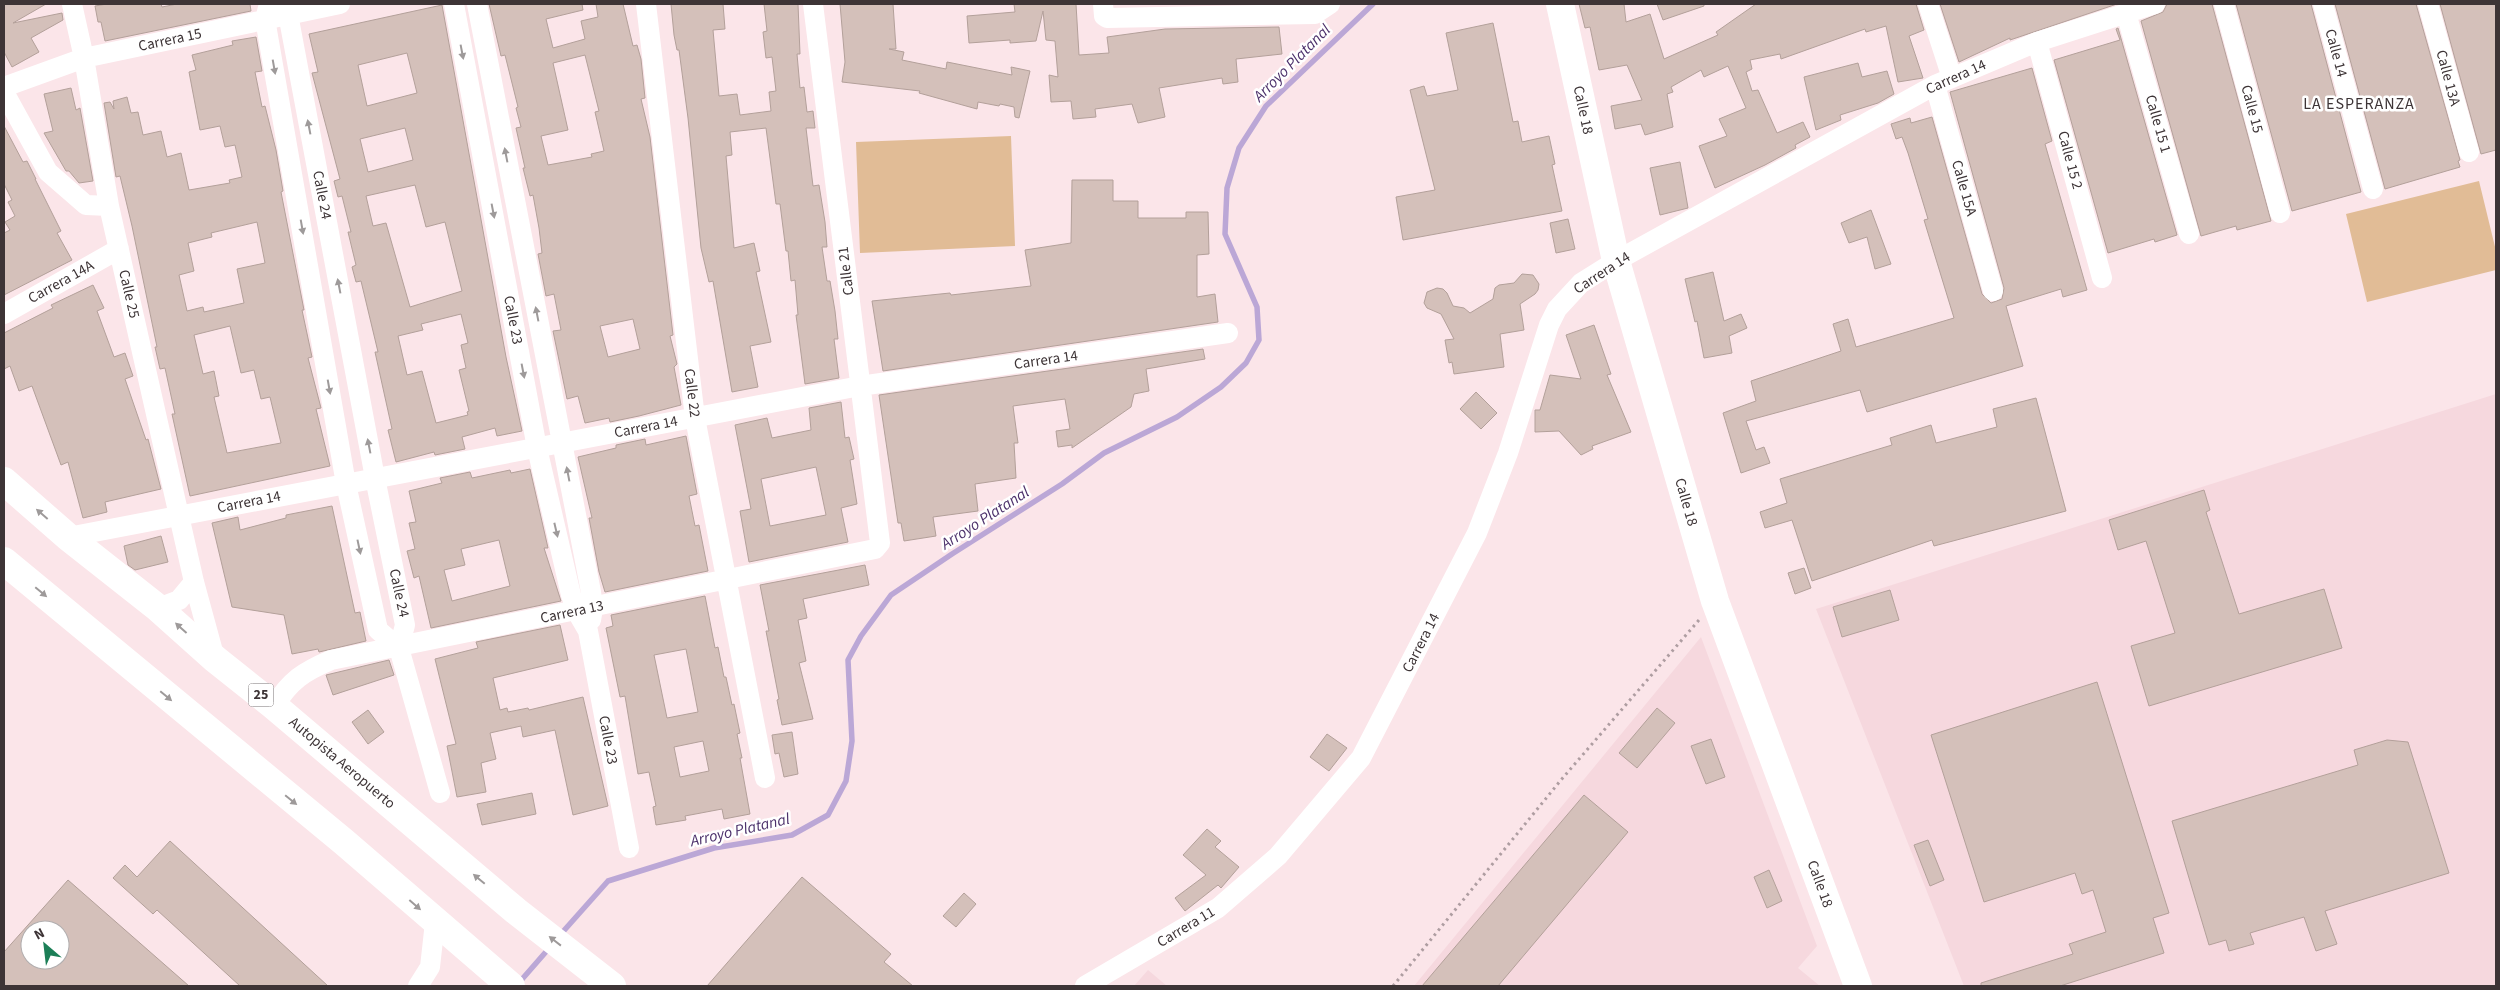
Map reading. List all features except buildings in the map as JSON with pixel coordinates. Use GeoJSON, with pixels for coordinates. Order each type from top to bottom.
{"type":"FeatureCollection","features":[{"type":"Feature","properties":{"kind":"main road","name":"Calle 18"},"geometry":{"type":"LineString","coordinates":[[1560,4],[1616,261],[1715,601],[1858,986]]}},
{"type":"Feature","properties":{"kind":"main road","name":"Autopista Aeropuerto"},"geometry":{"type":"LineString","coordinates":[[4,481],[68,537],[158,608],[215,659],[274,706],[516,911],[603,978]]}},
{"type":"Feature","properties":{"kind":"main road"},"geometry":{"type":"LineString","coordinates":[[4,561],[344,842],[476,958],[511,986]]}},
{"type":"Feature","properties":{"kind":"street","name":"Calle 25"},"geometry":{"type":"LineString","coordinates":[[72,4],[84,58],[109,206],[194,582],[215,659]]}},
{"type":"Feature","properties":{"kind":"street","name":"Carrera 15"},"geometry":{"type":"LineString","coordinates":[[4,87],[84,58],[267,12],[340,4]]}},
{"type":"Feature","properties":{"kind":"street","name":"Calle 23"},"geometry":{"type":"LineString","coordinates":[[454,4],[537,448],[585,610]]}},
{"type":"Feature","properties":{"kind":"street","name":"Calle 23"},"geometry":{"type":"LineString","coordinates":[[477,4],[561,443],[588,631],[628,848]]}},
{"type":"Feature","properties":{"kind":"street","name":"Calle 22"},"geometry":{"type":"LineString","coordinates":[[646,4],[695,418],[765,778]]}},
{"type":"Feature","properties":{"kind":"street","name":"Calle 21"},"geometry":{"type":"LineString","coordinates":[[813,4],[860,386],[881,539]]}},
{"type":"Feature","properties":{"kind":"street"},"geometry":{"type":"LineString","coordinates":[[1105,11],[1315,14],[1330,4]]}},
{"type":"Feature","properties":{"kind":"street","name":"Calle 15A"},"geometry":{"type":"LineString","coordinates":[[1928,4],[1943,81],[1993,291]]}},
{"type":"Feature","properties":{"kind":"street","name":"Carrera 14"},"geometry":{"type":"LineString","coordinates":[[1278,856],[1361,758],[1477,533],[1508,453],[1549,325],[1557,309],[1581,283],[1616,261],[1943,81],[2038,42],[2155,4]]}},
{"type":"Feature","properties":{"kind":"street","name":"Calle 15"},"geometry":{"type":"LineString","coordinates":[[2224,4],[2280,213]]}},
{"type":"Feature","properties":{"kind":"street","name":"Calle 14"},"geometry":{"type":"LineString","coordinates":[[2323,4],[2373,189]]}},
{"type":"Feature","properties":{"kind":"street","name":"Calle 13A"},"geometry":{"type":"LineString","coordinates":[[2428,4],[2468,152]]}},
{"type":"Feature","properties":{"kind":"street","name":"Calle 24"},"geometry":{"type":"LineString","coordinates":[[267,12],[346,484],[378,630],[399,648],[406,625],[375,478],[285,9]]}},
{"type":"Feature","properties":{"kind":"street","name":"Calle 15 1"},"geometry":{"type":"LineString","coordinates":[[2126,13],[2189,234]]}},
{"type":"Feature","properties":{"kind":"street","name":"Calle 15 2"},"geometry":{"type":"LineString","coordinates":[[2038,42],[2102,278]]}},
{"type":"Feature","properties":{"kind":"street"},"geometry":{"type":"LineString","coordinates":[[4,92],[48,172],[86,205],[109,206]]}},
{"type":"Feature","properties":{"kind":"street","name":"Carrera 14A"},"geometry":{"type":"LineString","coordinates":[[4,314],[119,249]]}},
{"type":"Feature","properties":{"kind":"street","name":"Carrera 14"},"geometry":{"type":"LineString","coordinates":[[68,537],[860,386],[1228,333]]}},
{"type":"Feature","properties":{"kind":"street","name":"Carrera 13"},"geometry":{"type":"LineString","coordinates":[[274,706],[287,686],[307,670],[332,660],[585,610],[875,549],[881,539]]}},
{"type":"Feature","properties":{"kind":"street"},"geometry":{"type":"LineString","coordinates":[[158,608],[179,600],[194,582]]}},
{"type":"Feature","properties":{"kind":"street"},"geometry":{"type":"LineString","coordinates":[[399,648],[440,794]]}},
{"type":"Feature","properties":{"kind":"street","name":"Carrera 11"},"geometry":{"type":"LineString","coordinates":[[1085,986],[1218,908],[1278,856]]}},
{"type":"Feature","properties":{"kind":"street"},"geometry":{"type":"LineString","coordinates":[[418,986],[430,967],[435,922]]}},
{"type":"Feature","properties":{"kind":"path"},"geometry":{"type":"LineString","coordinates":[[1393,986],[1561,780],[1715,601]]}},
{"type":"Feature","properties":{"kind":"shaded area"},"geometry":{"type":"Polygon","coordinates":[[[1011,136],[1015,246],[860,253],[856,142],[1011,136]]]}},
{"type":"Feature","properties":{"kind":"shaded area"},"geometry":{"type":"Polygon","coordinates":[[[2479,181],[2496,251],[2496,270],[2367,302],[2346,214],[2479,181]]]}},
{"type":"Feature","properties":{"kind":"shaded area"},"geometry":{"type":"Polygon","coordinates":[[[2496,394],[2496,986],[1964,986],[1816,609],[2496,394]]]}},
{"type":"Feature","properties":{"kind":"shaded area"},"geometry":{"type":"Polygon","coordinates":[[[1701,637],[1817,946],[1798,968],[1820,986],[1414,986],[1701,637]]]}},
{"type":"Feature","properties":{"kind":"shaded area"},"geometry":{"type":"Polygon","coordinates":[[[1148,970],[1167,986],[1134,986],[1148,970]]]}},
{"type":"Feature","properties":{"kind":"waterway","name":"Arroyo Platanal"},"geometry":{"type":"LineString","coordinates":[[560,935],[608,881],[714,848],[792,835],[828,815],[846,781],[852,741],[848,660],[861,636],[891,595],[1062,484],[1104,453],[1177,417],[1221,387],[1246,363],[1259,340],[1257,307],[1225,234],[1227,188],[1239,148],[1266,106],[1373,4]]}},
{"type":"Feature","properties":{"kind":"waterway","name":"Arroyo Platanal"},"geometry":{"type":"LineString","coordinates":[[517,985],[551,946]]}},
{"type":"Feature","properties":{"kind":"district","name":"LA ESPERANZA"},"geometry":{"type":"Point","coordinates":[2359,104]}}]}
